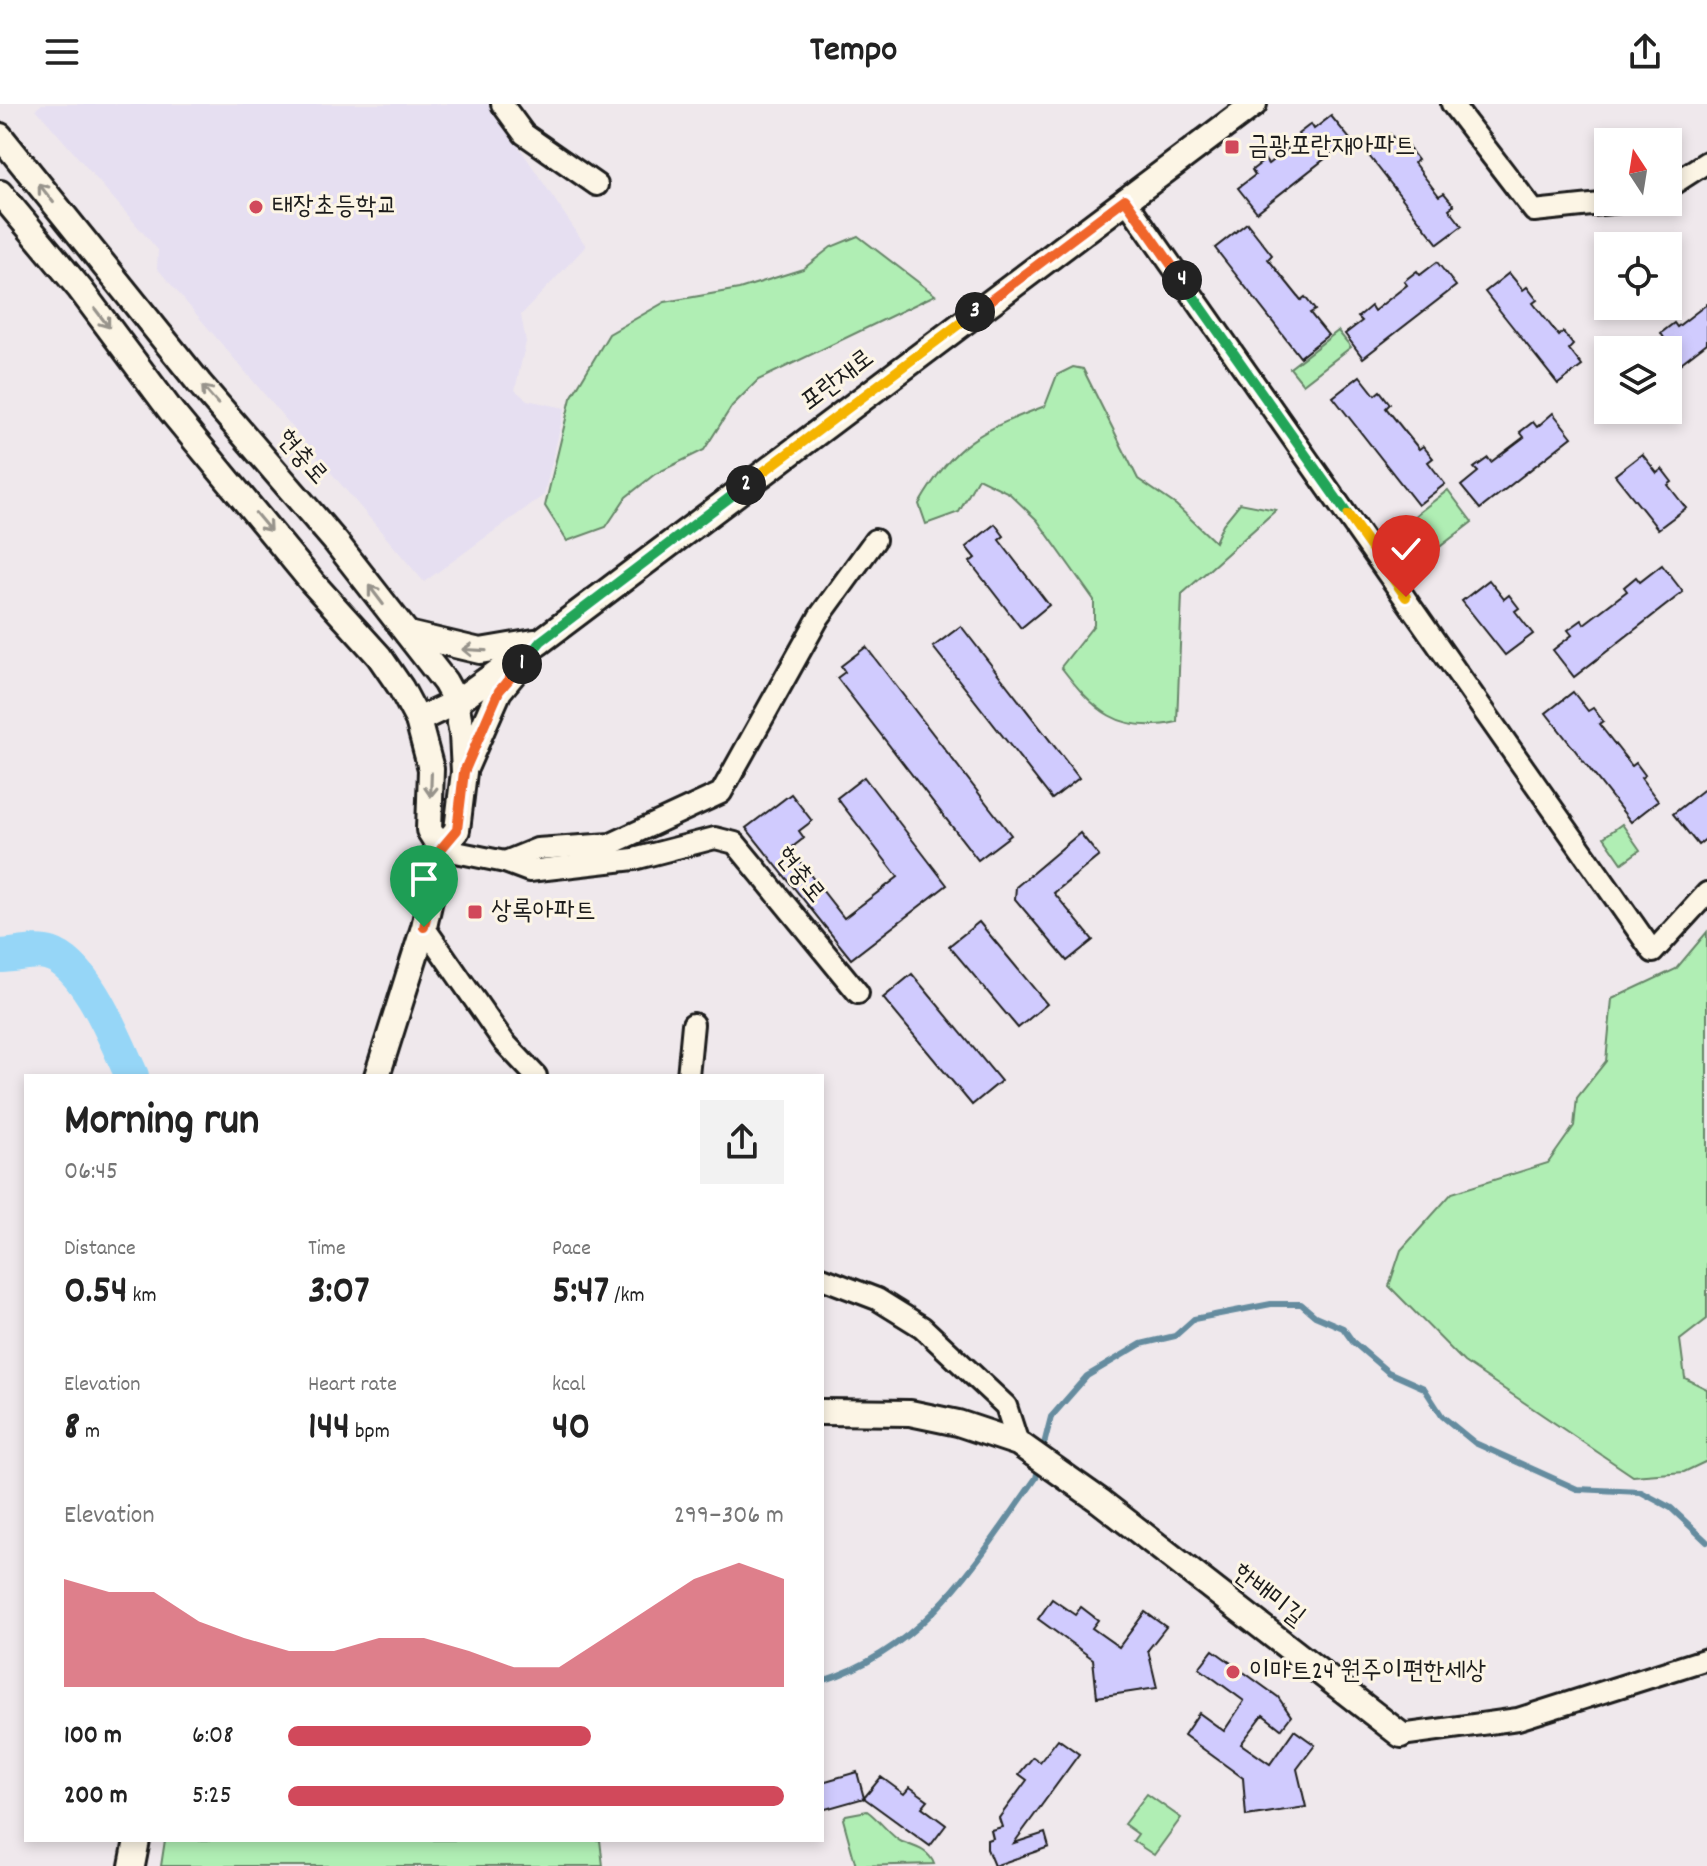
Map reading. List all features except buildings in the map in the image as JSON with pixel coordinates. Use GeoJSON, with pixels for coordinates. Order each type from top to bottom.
{"type":"FeatureCollection","features":[{"type":"Feature","properties":{"kind":"street"},"geometry":{"type":"LineString","coordinates":[[502,104],[524,134],[597,185]]}},
{"type":"Feature","properties":{"kind":"street","name":"포란재로"},"geometry":{"type":"LineString","coordinates":[[418,720],[456,702],[541,641],[1254,104]]}},
{"type":"Feature","properties":{"kind":"street"},"geometry":{"type":"LineString","coordinates":[[1464,108],[1534,211],[1594,205]]}},
{"type":"Feature","properties":{"kind":"street","name":"현충로"},"geometry":{"type":"LineString","coordinates":[[0,136],[105,268],[335,541],[408,634],[456,702],[464,772],[457,830],[441,849],[424,927],[378,1074]]}},
{"type":"Feature","properties":{"kind":"street"},"geometry":{"type":"LineString","coordinates":[[1682,178],[1707,162]]}},
{"type":"Feature","properties":{"kind":"street","name":"현충로"},"geometry":{"type":"LineString","coordinates":[[0,193],[80,289],[171,411],[302,570],[379,656],[418,720],[431,769],[429,830],[441,849],[505,862],[529,871],[634,859],[715,838],[735,843],[858,993]]}},
{"type":"Feature","properties":{"kind":"street"},"geometry":{"type":"LineString","coordinates":[[1125,199],[1653,952],[1707,893]]}},
{"type":"Feature","properties":{"kind":"street"},"geometry":{"type":"LineString","coordinates":[[80,289],[105,268]]}},
{"type":"Feature","properties":{"kind":"street"},"geometry":{"type":"LineString","coordinates":[[505,862],[537,849],[611,844],[660,824],[721,793],[819,617],[875,540]]}},
{"type":"Feature","properties":{"kind":"street"},"geometry":{"type":"LineString","coordinates":[[408,634],[480,651],[541,641]]}},
{"type":"Feature","properties":{"kind":"street"},"geometry":{"type":"LineString","coordinates":[[464,772],[499,691],[541,641]]}},
{"type":"Feature","properties":{"kind":"street"},"geometry":{"type":"LineString","coordinates":[[424,927],[504,1042],[534,1074]]}},
{"type":"Feature","properties":{"kind":"street"},"geometry":{"type":"LineString","coordinates":[[688,1074],[693,1024]]}},
{"type":"Feature","properties":{"kind":"street"},"geometry":{"type":"LineString","coordinates":[[824,1279],[877,1299],[922,1327],[1006,1406],[1022,1446]]}},
{"type":"Feature","properties":{"kind":"street"},"geometry":{"type":"LineString","coordinates":[[824,1412],[910,1413],[958,1423],[1022,1446]]}},
{"type":"Feature","properties":{"kind":"street","name":"한배미길"},"geometry":{"type":"LineString","coordinates":[[1022,1446],[1100,1501],[1401,1735]]}},
{"type":"Feature","properties":{"kind":"street"},"geometry":{"type":"LineString","coordinates":[[1401,1735],[1518,1719],[1707,1659]]}},
{"type":"Feature","properties":{"kind":"street"},"geometry":{"type":"LineString","coordinates":[[132,1866],[137,1842]]}},
{"type":"Feature","properties":{"kind":"shaded area"},"geometry":{"type":"Polygon","coordinates":[[[42,104],[490,104],[586,246],[521,315],[526,342],[515,390],[527,400],[565,408],[544,495],[424,582],[157,268],[158,250],[36,109],[42,104]]]}},
{"type":"Feature","properties":{"kind":"green space"},"geometry":{"type":"Polygon","coordinates":[[[858,236],[935,295],[758,380],[732,406],[704,450],[655,474],[626,497],[606,527],[567,541],[545,506],[571,398],[609,334],[665,302],[739,289],[803,269],[831,247],[858,236]]]}},
{"type":"Feature","properties":{"kind":"green space"},"geometry":{"type":"Polygon","coordinates":[[[1338,331],[1351,347],[1303,384],[1290,368],[1338,331]]]}},
{"type":"Feature","properties":{"kind":"green space"},"geometry":{"type":"Polygon","coordinates":[[[1073,367],[1083,369],[1138,479],[1176,505],[1215,542],[1223,524],[1240,503],[1276,510],[1182,594],[1177,722],[1139,725],[1109,716],[1085,696],[1061,667],[1094,625],[1094,600],[1037,520],[1009,493],[978,478],[959,512],[926,524],[919,504],[958,452],[1003,423],[1045,406],[1057,375],[1073,367]]]}},
{"type":"Feature","properties":{"kind":"green space"},"geometry":{"type":"Polygon","coordinates":[[[1448,490],[1472,522],[1433,552],[1408,521],[1448,490]]]}},
{"type":"Feature","properties":{"kind":"green space"},"geometry":{"type":"Polygon","coordinates":[[[1622,824],[1640,850],[1622,863],[1604,837],[1622,824]]]}},
{"type":"Feature","properties":{"kind":"green space"},"geometry":{"type":"Polygon","coordinates":[[[1707,932],[1707,1319],[1680,1340],[1685,1378],[1707,1389],[1707,1461],[1684,1472],[1633,1476],[1464,1362],[1389,1286],[1401,1250],[1452,1193],[1548,1163],[1574,1126],[1577,1098],[1606,1061],[1612,999],[1676,969],[1707,932]]]}},
{"type":"Feature","properties":{"kind":"green space"},"geometry":{"type":"Polygon","coordinates":[[[1147,1794],[1181,1818],[1154,1855],[1133,1841],[1138,1834],[1124,1824],[1147,1794]]]}},
{"type":"Feature","properties":{"kind":"green space"},"geometry":{"type":"Polygon","coordinates":[[[867,1811],[898,1840],[925,1852],[934,1864],[856,1866],[843,1819],[846,1815],[867,1811]]]}},
{"type":"Feature","properties":{"kind":"green space"},"geometry":{"type":"Polygon","coordinates":[[[165,1842],[600,1842],[603,1866],[161,1866],[165,1842]]]}},
{"type":"Feature","properties":{"kind":"waterway"},"geometry":{"type":"LineString","coordinates":[[0,956],[32,952],[50,954],[64,961],[77,973],[99,1007],[131,1074]]}},
{"type":"Feature","properties":{"kind":"waterway"},"geometry":{"type":"LineString","coordinates":[[1042,1452],[1051,1417],[1087,1376],[1141,1344],[1175,1336],[1194,1319],[1271,1304],[1301,1304],[1315,1316],[1343,1328],[1353,1342],[1388,1372],[1424,1388],[1442,1416],[1475,1443],[1577,1489],[1641,1492],[1671,1508],[1707,1542]]}},
{"type":"Feature","properties":{"kind":"waterway"},"geometry":{"type":"LineString","coordinates":[[824,1680],[859,1666],[891,1647],[946,1599],[992,1541],[1036,1478],[1039,1466]]}},
{"type":"Feature","properties":{"kind":"place","name":"금광포란재아파트"},"geometry":{"type":"Point","coordinates":[1232,147]}},
{"type":"Feature","properties":{"kind":"place","name":"태장초등학교"},"geometry":{"type":"Point","coordinates":[256,207]}},
{"type":"Feature","properties":{"kind":"place","name":"상록아파트"},"geometry":{"type":"Point","coordinates":[475,912]}},
{"type":"Feature","properties":{"kind":"place","name":"이마트24 원주이편한세상"},"geometry":{"type":"Point","coordinates":[1233,1672]}},
{"type":"Feature","properties":{"kind":"route"},"geometry":{"type":"LineString","coordinates":[[424,927],[441,849],[457,830],[464,772],[499,691],[541,641],[1125,199],[1406,597]]}}]}
